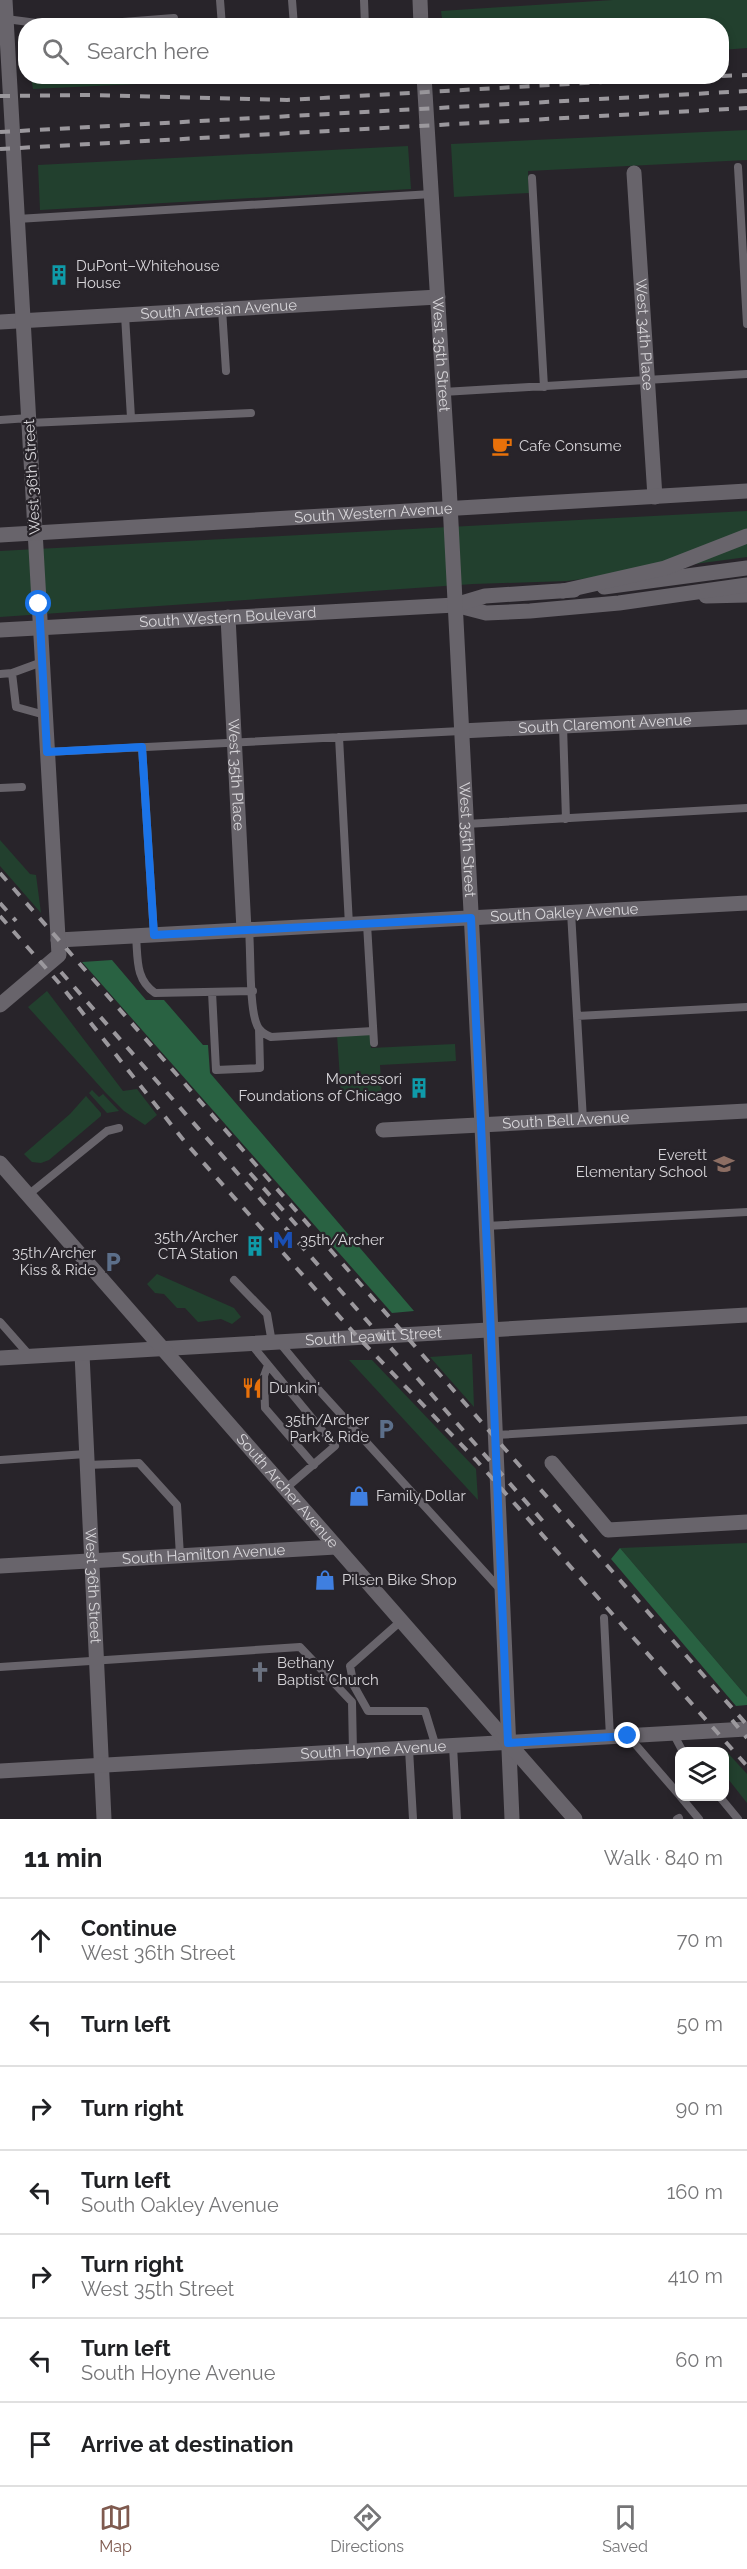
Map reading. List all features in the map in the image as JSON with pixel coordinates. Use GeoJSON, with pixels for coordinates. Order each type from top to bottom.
{"type":"FeatureCollection","features":[{"type":"Feature","properties":{"kind":"street","name":"West 36th Street"},"geometry":{"type":"LineString","coordinates":[[5,0],[4,23],[58,948]]}},
{"type":"Feature","properties":{"kind":"street"},"geometry":{"type":"LineString","coordinates":[[420,0],[421,18]]}},
{"type":"Feature","properties":{"kind":"street","name":"West 35th Street"},"geometry":{"type":"LineString","coordinates":[[425,84],[450,508],[482,1126],[512,1819]]}},
{"type":"Feature","properties":{"kind":"street","name":"West 34th Place"},"geometry":{"type":"LineString","coordinates":[[634,173],[655,497]]}},
{"type":"Feature","properties":{"kind":"street","name":"South Artesian Avenue"},"geometry":{"type":"LineString","coordinates":[[0,322],[438,297]]}},
{"type":"Feature","properties":{"kind":"street","name":"South Western Avenue"},"geometry":{"type":"LineString","coordinates":[[0,535],[747,491]]}},
{"type":"Feature","properties":{"kind":"street"},"geometry":{"type":"LineString","coordinates":[[563,591],[665,568],[747,536]]}},
{"type":"Feature","properties":{"kind":"street","name":"South Western Boulevard"},"geometry":{"type":"LineString","coordinates":[[0,630],[455,605],[485,596],[617,586],[747,567]]}},
{"type":"Feature","properties":{"kind":"street","name":"South Western Boulevard"},"geometry":{"type":"LineString","coordinates":[[455,605],[486,613],[619,603],[747,585]]}},
{"type":"Feature","properties":{"kind":"street"},"geometry":{"type":"LineString","coordinates":[[661,597],[747,595]]}},
{"type":"Feature","properties":{"kind":"street","name":"West 35th Place"},"geometry":{"type":"LineString","coordinates":[[228,617],[247,930]]}},
{"type":"Feature","properties":{"kind":"street","name":"South Claremont Avenue"},"geometry":{"type":"LineString","coordinates":[[461,731],[747,717]]}},
{"type":"Feature","properties":{"kind":"street","name":"South Oakley Avenue"},"geometry":{"type":"LineString","coordinates":[[58,948],[136,936],[747,903]]}},
{"type":"Feature","properties":{"kind":"street"},"geometry":{"type":"LineString","coordinates":[[0,1005],[58,948]]}},
{"type":"Feature","properties":{"kind":"street","name":"South Bell Avenue"},"geometry":{"type":"LineString","coordinates":[[383,1130],[747,1111]]}},
{"type":"Feature","properties":{"kind":"street","name":"South Archer Avenue"},"geometry":{"type":"LineString","coordinates":[[0,1163],[575,1819]]}},
{"type":"Feature","properties":{"kind":"street","name":"South Leavitt Street"},"geometry":{"type":"LineString","coordinates":[[0,1358],[747,1315]]}},
{"type":"Feature","properties":{"kind":"street","name":"West 36th Street"},"geometry":{"type":"LineString","coordinates":[[82,1354],[104,1819]]}},
{"type":"Feature","properties":{"kind":"street"},"geometry":{"type":"LineString","coordinates":[[552,1463],[608,1530],[747,1522]]}},
{"type":"Feature","properties":{"kind":"street","name":"South Hamilton Avenue"},"geometry":{"type":"LineString","coordinates":[[0,1566],[336,1547]]}},
{"type":"Feature","properties":{"kind":"street","name":"South Hoyne Avenue"},"geometry":{"type":"LineString","coordinates":[[0,1771],[747,1729]]}},
{"type":"Feature","properties":{"kind":"lane"},"geometry":{"type":"LineString","coordinates":[[220,0],[221,18]]}},
{"type":"Feature","properties":{"kind":"lane"},"geometry":{"type":"LineString","coordinates":[[292,0],[293,18]]}},
{"type":"Feature","properties":{"kind":"lane"},"geometry":{"type":"LineString","coordinates":[[364,0],[365,18]]}},
{"type":"Feature","properties":{"kind":"lane"},"geometry":{"type":"LineString","coordinates":[[738,166],[747,324]]}},
{"type":"Feature","properties":{"kind":"lane"},"geometry":{"type":"LineString","coordinates":[[532,178],[544,387]]}},
{"type":"Feature","properties":{"kind":"lane"},"geometry":{"type":"LineString","coordinates":[[17,219],[432,194]]}},
{"type":"Feature","properties":{"kind":"lane"},"geometry":{"type":"LineString","coordinates":[[222,309],[226,371]]}},
{"type":"Feature","properties":{"kind":"lane"},"geometry":{"type":"LineString","coordinates":[[125,315],[131,418]]}},
{"type":"Feature","properties":{"kind":"lane"},"geometry":{"type":"LineString","coordinates":[[443,392],[747,374]]}},
{"type":"Feature","properties":{"kind":"lane"},"geometry":{"type":"LineString","coordinates":[[0,420],[29,421],[251,413]]}},
{"type":"Feature","properties":{"kind":"lane"},"geometry":{"type":"LineString","coordinates":[[0,674],[12,673],[42,662]]}},
{"type":"Feature","properties":{"kind":"lane"},"geometry":{"type":"LineString","coordinates":[[12,673],[16,706],[45,715]]}},
{"type":"Feature","properties":{"kind":"lane"},"geometry":{"type":"LineString","coordinates":[[563,726],[566,819]]}},
{"type":"Feature","properties":{"kind":"lane"},"geometry":{"type":"LineString","coordinates":[[47,752],[461,731]]}},
{"type":"Feature","properties":{"kind":"lane"},"geometry":{"type":"LineString","coordinates":[[339,737],[349,925]]}},
{"type":"Feature","properties":{"kind":"lane"},"geometry":{"type":"LineString","coordinates":[[142,747],[154,935]]}},
{"type":"Feature","properties":{"kind":"lane"},"geometry":{"type":"LineString","coordinates":[[0,788],[22,787]]}},
{"type":"Feature","properties":{"kind":"lane"},"geometry":{"type":"LineString","coordinates":[[466,824],[747,808]]}},
{"type":"Feature","properties":{"kind":"lane"},"geometry":{"type":"LineString","coordinates":[[572,912],[584,1120]]}},
{"type":"Feature","properties":{"kind":"lane"},"geometry":{"type":"LineString","coordinates":[[368,924],[374,1043]]}},
{"type":"Feature","properties":{"kind":"lane"},"geometry":{"type":"LineString","coordinates":[[212,992],[216,1070],[260,1068],[259,1029],[254,1015],[247,930]]}},
{"type":"Feature","properties":{"kind":"lane"},"geometry":{"type":"LineString","coordinates":[[136,936],[139,975],[145,986],[155,993],[253,991]]}},
{"type":"Feature","properties":{"kind":"lane"},"geometry":{"type":"LineString","coordinates":[[577,1016],[747,1007]]}},
{"type":"Feature","properties":{"kind":"lane"},"geometry":{"type":"LineString","coordinates":[[259,1029],[271,1036],[374,1031]]}},
{"type":"Feature","properties":{"kind":"lane"},"geometry":{"type":"LineString","coordinates":[[28,1196],[107,1131],[119,1128]]}},
{"type":"Feature","properties":{"kind":"lane"},"geometry":{"type":"LineString","coordinates":[[486,1226],[747,1212]]}},
{"type":"Feature","properties":{"kind":"lane"},"geometry":{"type":"LineString","coordinates":[[234,1280],[267,1314],[276,1343],[502,1591]]}},
{"type":"Feature","properties":{"kind":"lane"},"geometry":{"type":"LineString","coordinates":[[0,1323],[31,1357]]}},
{"type":"Feature","properties":{"kind":"lane"},"geometry":{"type":"LineString","coordinates":[[251,1344],[335,1446],[285,1489]]}},
{"type":"Feature","properties":{"kind":"lane"},"geometry":{"type":"LineString","coordinates":[[268,1365],[264,1376],[266,1408],[314,1465]]}},
{"type":"Feature","properties":{"kind":"lane"},"geometry":{"type":"LineString","coordinates":[[496,1435],[747,1420]]}},
{"type":"Feature","properties":{"kind":"lane"},"geometry":{"type":"LineString","coordinates":[[0,1460],[87,1460],[139,1463],[177,1505],[180,1556]]}},
{"type":"Feature","properties":{"kind":"lane"},"geometry":{"type":"LineString","coordinates":[[604,1618],[610,1737]]}},
{"type":"Feature","properties":{"kind":"lane"},"geometry":{"type":"LineString","coordinates":[[401,1620],[350,1666],[354,1686],[368,1711],[426,1711],[436,1747]]}},
{"type":"Feature","properties":{"kind":"lane"},"geometry":{"type":"LineString","coordinates":[[0,1667],[300,1647],[352,1702],[353,1752]]}},
{"type":"Feature","properties":{"kind":"lane"},"geometry":{"type":"LineString","coordinates":[[673,1733],[680,1747]]}},
{"type":"Feature","properties":{"kind":"lane"},"geometry":{"type":"LineString","coordinates":[[628,1736],[675,1790]]}},
{"type":"Feature","properties":{"kind":"lane"},"geometry":{"type":"LineString","coordinates":[[453,1746],[457,1819]]}},
{"type":"Feature","properties":{"kind":"lane"},"geometry":{"type":"LineString","coordinates":[[409,1749],[413,1819]]}},
{"type":"Feature","properties":{"kind":"lane"},"geometry":{"type":"LineString","coordinates":[[684,1801],[699,1819]]}},
{"type":"Feature","properties":{"kind":"lane"},"geometry":{"type":"LineString","coordinates":[[722,1801],[738,1819]]}},
{"type":"Feature","properties":{"kind":"green space"},"geometry":{"type":"Polygon","coordinates":[[[613,0],[747,0],[747,48],[729,49],[729,18],[442,18],[441,11],[613,0]]]}},
{"type":"Feature","properties":{"kind":"green space"},"geometry":{"type":"Polygon","coordinates":[[[32,84],[136,84],[33,89],[32,84]]]}},
{"type":"Feature","properties":{"kind":"green space"},"geometry":{"type":"Polygon","coordinates":[[[747,130],[747,160],[528,171],[529,193],[454,197],[451,144],[747,130]]]}},
{"type":"Feature","properties":{"kind":"green space"},"geometry":{"type":"Polygon","coordinates":[[[408,146],[411,189],[40,210],[38,165],[408,146]]]}},
{"type":"Feature","properties":{"kind":"green space"},"geometry":{"type":"Polygon","coordinates":[[[747,511],[747,557],[567,581],[473,584],[0,617],[0,551],[747,511]]]}},
{"type":"Feature","properties":{"kind":"green space"},"geometry":{"type":"Polygon","coordinates":[[[0,840],[30,874],[36,875],[41,913],[0,866],[0,840]]]}},
{"type":"Feature","properties":{"kind":"green space"},"geometry":{"type":"Polygon","coordinates":[[[112,960],[146,1000],[164,1000],[203,1045],[208,1045],[210,1073],[414,1311],[392,1313],[82,962],[112,960]]]}},
{"type":"Feature","properties":{"kind":"green space"},"geometry":{"type":"Polygon","coordinates":[[[47,991],[123,1091],[137,1089],[157,1115],[145,1125],[124,1111],[105,1092],[28,1007],[47,991]]]}},
{"type":"Feature","properties":{"kind":"green space"},"geometry":{"type":"Polygon","coordinates":[[[370,1034],[371,1048],[455,1044],[456,1061],[380,1065],[382,1101],[372,1102],[371,1091],[341,1093],[337,1035],[370,1034]]]}},
{"type":"Feature","properties":{"kind":"green space"},"geometry":{"type":"Polygon","coordinates":[[[92,1090],[99,1097],[103,1094],[119,1111],[107,1113],[89,1093],[92,1090]]]}},
{"type":"Feature","properties":{"kind":"green space"},"geometry":{"type":"Polygon","coordinates":[[[86,1096],[101,1116],[49,1160],[41,1163],[32,1162],[24,1154],[70,1114],[86,1096]]]}},
{"type":"Feature","properties":{"kind":"green space"},"geometry":{"type":"Polygon","coordinates":[[[157,1274],[234,1308],[241,1317],[232,1324],[221,1319],[198,1322],[185,1308],[177,1308],[164,1294],[155,1293],[147,1284],[157,1274]]]}},
{"type":"Feature","properties":{"kind":"green space"},"geometry":{"type":"Polygon","coordinates":[[[472,1354],[474,1407],[430,1357],[472,1354]]]}},
{"type":"Feature","properties":{"kind":"green space"},"geometry":{"type":"Polygon","coordinates":[[[349,1360],[372,1360],[476,1469],[478,1500],[349,1360]]]}},
{"type":"Feature","properties":{"kind":"green space"},"geometry":{"type":"Polygon","coordinates":[[[747,1543],[747,1697],[620,1548],[747,1543]]]}},
{"type":"Feature","properties":{"kind":"green space"},"geometry":{"type":"Polygon","coordinates":[[[620,1548],[747,1697],[747,1705],[736,1706],[611,1559],[620,1548]]]}},
{"type":"Feature","properties":{"kind":"green space"},"geometry":{"type":"Polygon","coordinates":[[[729,1754],[747,1774],[747,1803],[729,1780],[729,1754]]]}},
{"type":"Feature","properties":{"kind":"railway"},"geometry":{"type":"LineString","coordinates":[[729,76],[747,75]]}},
{"type":"Feature","properties":{"kind":"railway"},"geometry":{"type":"LineString","coordinates":[[0,96],[91,95],[287,100],[568,84]]}},
{"type":"Feature","properties":{"kind":"railway"},"geometry":{"type":"LineString","coordinates":[[0,132],[747,91]]}},
{"type":"Feature","properties":{"kind":"railway"},"geometry":{"type":"LineString","coordinates":[[0,149],[747,108]]}},
{"type":"Feature","properties":{"kind":"railway"},"geometry":{"type":"LineString","coordinates":[[0,873],[747,1725]]}},
{"type":"Feature","properties":{"kind":"railway"},"geometry":{"type":"LineString","coordinates":[[0,903],[16,921]]}},
{"type":"Feature","properties":{"kind":"railway"},"geometry":{"type":"LineString","coordinates":[[0,916],[59,983],[185,1142],[354,1333],[476,1460],[747,1766]]}},
{"type":"Feature","properties":{"kind":"railway"},"geometry":{"type":"LineString","coordinates":[[61,972],[548,1527]]}},
{"type":"Feature","properties":{"kind":"railway"},"geometry":{"type":"LineString","coordinates":[[250,1173],[300,1229]]}},
{"type":"Feature","properties":{"kind":"railway"},"geometry":{"type":"LineString","coordinates":[[732,1720],[747,1738]]}},
{"type":"Feature","properties":{"kind":"place","name":"DuPont–Whitehouse House"},"geometry":{"type":"Point","coordinates":[59,275]}},
{"type":"Feature","properties":{"kind":"place","name":"Cafe Consume"},"geometry":{"type":"Point","coordinates":[502,446]}},
{"type":"Feature","properties":{"kind":"place","name":"Montessori Foundations of Chicago"},"geometry":{"type":"Point","coordinates":[419,1088]}},
{"type":"Feature","properties":{"kind":"place","name":"Everett Elementary School"},"geometry":{"type":"Point","coordinates":[724,1164]}},
{"type":"Feature","properties":{"kind":"place","name":"35th/Archer"},"geometry":{"type":"Point","coordinates":[283,1240]}},
{"type":"Feature","properties":{"kind":"place","name":"35th/Archer CTA Station"},"geometry":{"type":"Point","coordinates":[255,1246]}},
{"type":"Feature","properties":{"kind":"place","name":"35th/Archer Kiss & Ride"},"geometry":{"type":"Point","coordinates":[113,1262]}},
{"type":"Feature","properties":{"kind":"place","name":"Dunkin'"},"geometry":{"type":"Point","coordinates":[252,1388]}},
{"type":"Feature","properties":{"kind":"place","name":"35th/Archer Park & Ride"},"geometry":{"type":"Point","coordinates":[386,1429]}},
{"type":"Feature","properties":{"kind":"place","name":"Family Dollar"},"geometry":{"type":"Point","coordinates":[359,1496]}},
{"type":"Feature","properties":{"kind":"place","name":"Pilsen Bike Shop"},"geometry":{"type":"Point","coordinates":[325,1580]}},
{"type":"Feature","properties":{"kind":"place","name":"Bethany Baptist Church"},"geometry":{"type":"Point","coordinates":[260,1672]}},
{"type":"Feature","properties":{"kind":"route"},"geometry":{"type":"LineString","coordinates":[[39,604],[47,752],[142,747],[154,935],[471,918],[508,1743],[628,1736]]}}]}
